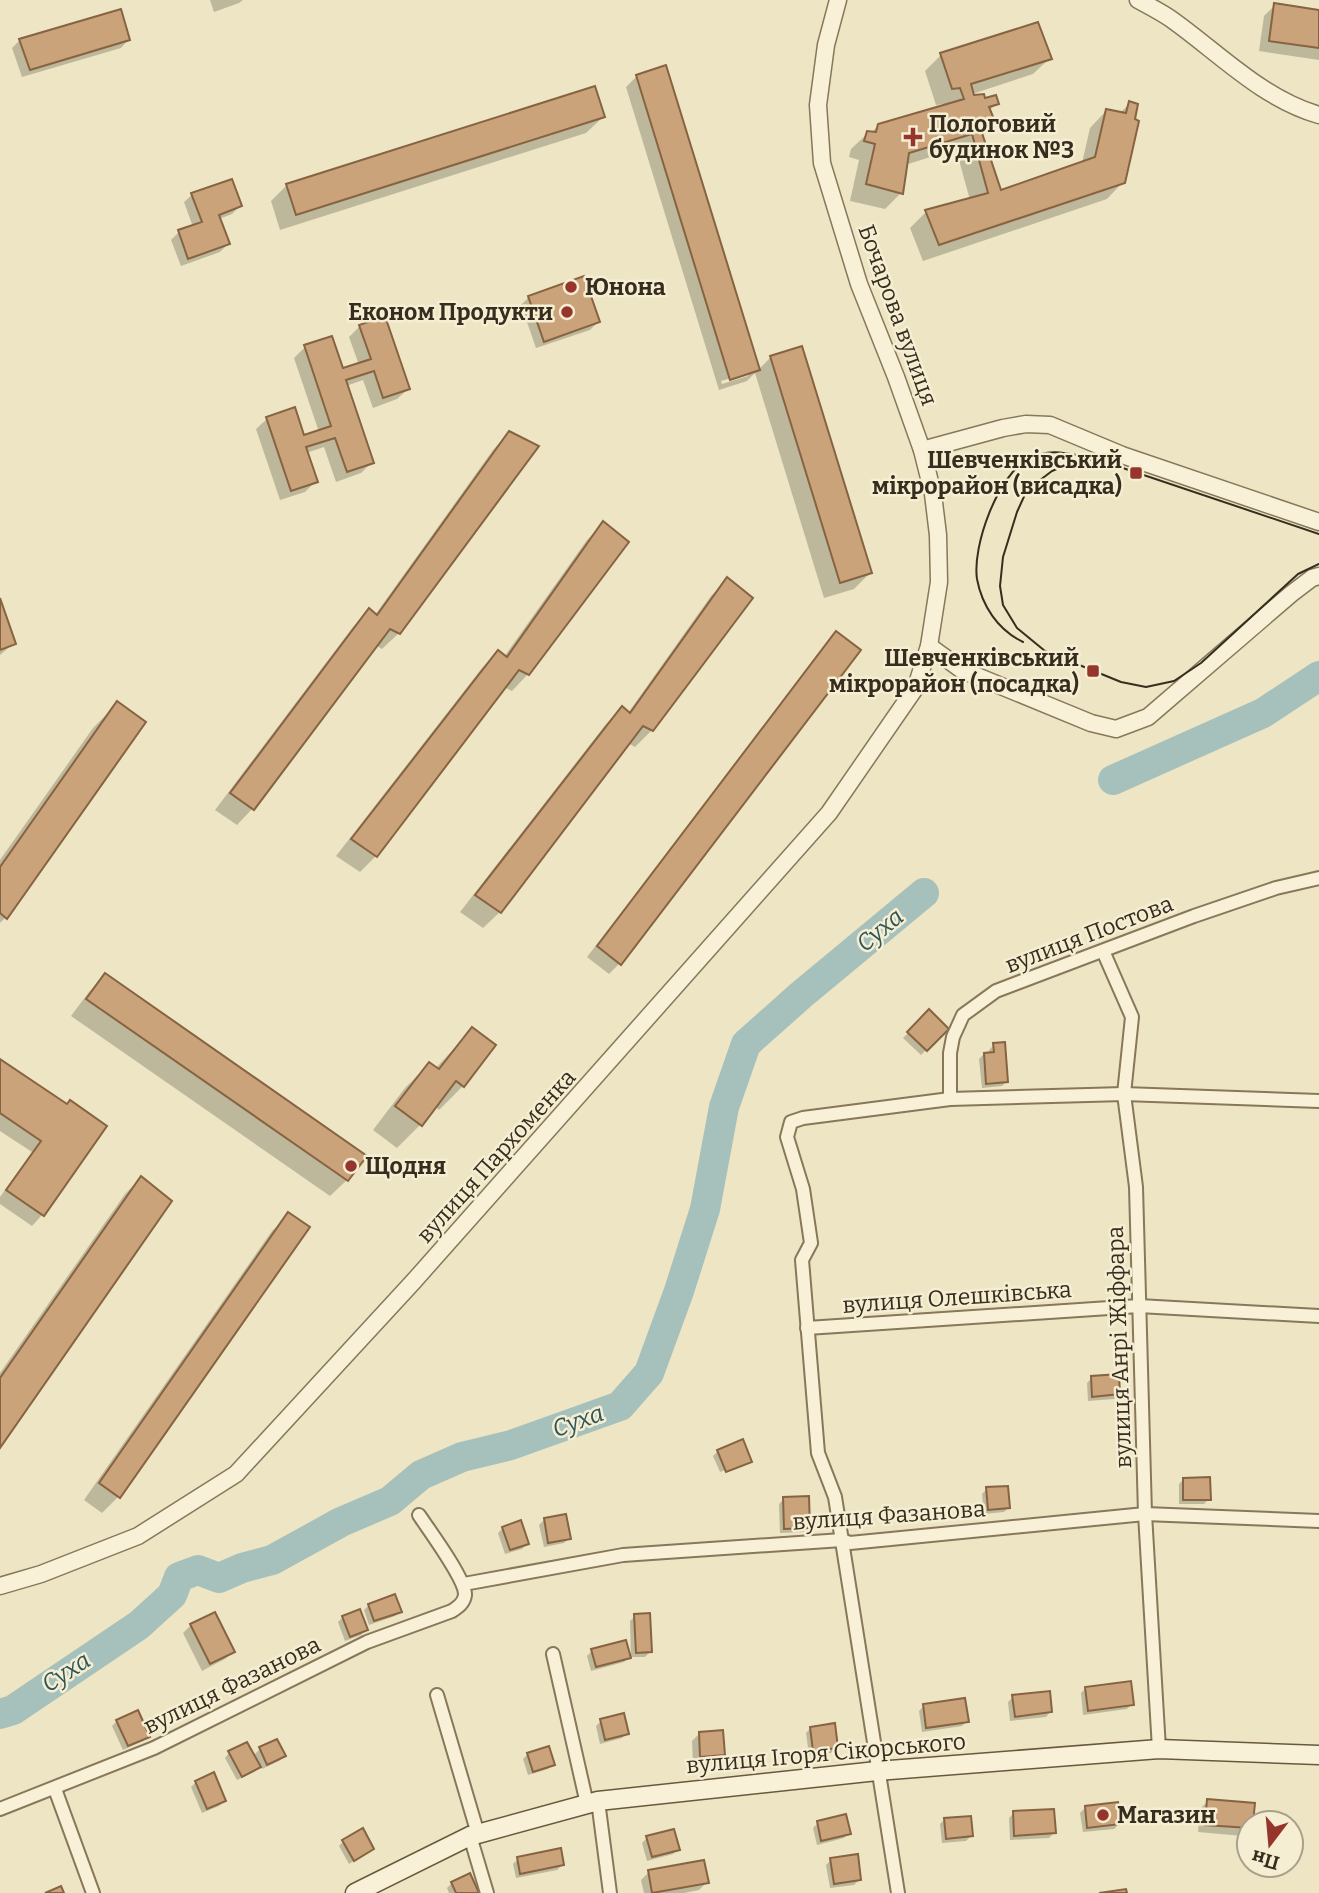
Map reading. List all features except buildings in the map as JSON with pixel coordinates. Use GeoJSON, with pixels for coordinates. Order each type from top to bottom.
{"type":"FeatureCollection","features":[{"type":"Feature","properties":{"kind":"main road","name":"вулиця Ігоря Сікорського"},"geometry":{"type":"LineString","coordinates":[[355,1893],[474,1835],[593,1802],[877,1771],[1158,1749],[1319,1755]]}},
{"type":"Feature","properties":{"kind":"street","name":"Бочарова вулиця"},"geometry":{"type":"LineString","coordinates":[[838,0],[826,45],[818,105],[822,163],[859,284],[922,450],[933,494],[939,535],[939,582],[929,646]]}},
{"type":"Feature","properties":{"kind":"street"},"geometry":{"type":"LineString","coordinates":[[1138,0],[1170,18],[1263,90],[1319,115]]}},
{"type":"Feature","properties":{"kind":"street"},"geometry":{"type":"LineString","coordinates":[[922,450],[1003,428],[1026,424],[1050,425],[1122,455],[1319,522]]}},
{"type":"Feature","properties":{"kind":"street"},"geometry":{"type":"LineString","coordinates":[[929,646],[962,670],[1091,723],[1116,729],[1148,717],[1291,594],[1312,578],[1319,576]]}},
{"type":"Feature","properties":{"kind":"street","name":"вулиця Пархоменка"},"geometry":{"type":"LineString","coordinates":[[0,1586],[41,1574],[138,1536],[236,1474],[414,1282],[829,813],[916,687],[929,646]]}},
{"type":"Feature","properties":{"kind":"street","name":"вулиця Постова"},"geometry":{"type":"LineString","coordinates":[[950,1100],[950,1053],[962,1015],[996,991],[1265,892],[1319,878]]}},
{"type":"Feature","properties":{"kind":"street","name":"вулиця Анрі Жіффара"},"geometry":{"type":"LineString","coordinates":[[1103,951],[1132,1017],[1124,1094],[1136,1187],[1145,1514],[1158,1749]]}},
{"type":"Feature","properties":{"kind":"street"},"geometry":{"type":"LineString","coordinates":[[898,1893],[835,1497],[818,1453],[802,1260],[811,1243],[803,1189],[787,1137],[791,1122],[803,1118],[950,1100],[1124,1094],[1319,1101]]}},
{"type":"Feature","properties":{"kind":"street","name":"вулиця Олешківська"},"geometry":{"type":"LineString","coordinates":[[807,1328],[1139,1306],[1319,1316]]}},
{"type":"Feature","properties":{"kind":"street","name":"вулиця Фазанова"},"geometry":{"type":"LineString","coordinates":[[0,1809],[154,1748],[367,1642],[452,1611],[464,1600],[464,1584],[623,1555],[842,1540],[850,1543],[1145,1514],[1319,1521]]}},
{"type":"Feature","properties":{"kind":"street"},"geometry":{"type":"LineString","coordinates":[[419,1515],[464,1584]]}},
{"type":"Feature","properties":{"kind":"street"},"geometry":{"type":"LineString","coordinates":[[553,1654],[593,1802],[610,1893]]}},
{"type":"Feature","properties":{"kind":"street"},"geometry":{"type":"LineString","coordinates":[[437,1695],[487,1893]]}},
{"type":"Feature","properties":{"kind":"street"},"geometry":{"type":"LineString","coordinates":[[55,1789],[93,1893]]}},
{"type":"Feature","properties":{"kind":"waterway","name":"Суха"},"geometry":{"type":"LineString","coordinates":[[1113,780],[1263,713],[1319,676]]}},
{"type":"Feature","properties":{"kind":"waterway","name":"Суха"},"geometry":{"type":"LineString","coordinates":[[0,1714],[13,1710],[139,1625],[172,1595],[179,1577],[198,1570],[219,1578],[272,1560],[341,1522],[390,1501],[421,1475],[462,1457],[511,1445],[620,1406],[649,1373],[679,1291],[705,1209],[724,1107],[746,1044],[924,893]]}},
{"type":"Feature","properties":{"kind":"tram line"},"geometry":{"type":"LineString","coordinates":[[1023,642],[999,624],[987,608],[979,589],[979,549],[989,513],[1007,480],[1017,467],[1028,459],[1050,452],[1086,457]]}},
{"type":"Feature","properties":{"kind":"tram line"},"geometry":{"type":"LineString","coordinates":[[1319,534],[1096,459],[1071,463],[1052,471],[1027,490],[1003,557],[1000,586],[1003,605],[1017,628],[1045,651],[1121,682],[1146,687],[1174,681],[1201,663],[1298,574],[1319,564]]}},
{"type":"Feature","properties":{"kind":"place","name":"Пологовий будинок №3"},"geometry":{"type":"Point","coordinates":[913,137]}},
{"type":"Feature","properties":{"kind":"place","name":"Юнона"},"geometry":{"type":"Point","coordinates":[571,287]}},
{"type":"Feature","properties":{"kind":"place","name":"Економ Продукти"},"geometry":{"type":"Point","coordinates":[567,312]}},
{"type":"Feature","properties":{"kind":"place","name":"Шевченківський мікрорайон (висадка)"},"geometry":{"type":"Point","coordinates":[1136,473]}},
{"type":"Feature","properties":{"kind":"place","name":"Шевченківський мікрорайон (посадка)"},"geometry":{"type":"Point","coordinates":[1093,671]}},
{"type":"Feature","properties":{"kind":"place","name":"Щодня"},"geometry":{"type":"Point","coordinates":[351,1166]}},
{"type":"Feature","properties":{"kind":"place","name":"Магазин"},"geometry":{"type":"Point","coordinates":[1103,1815]}}]}
